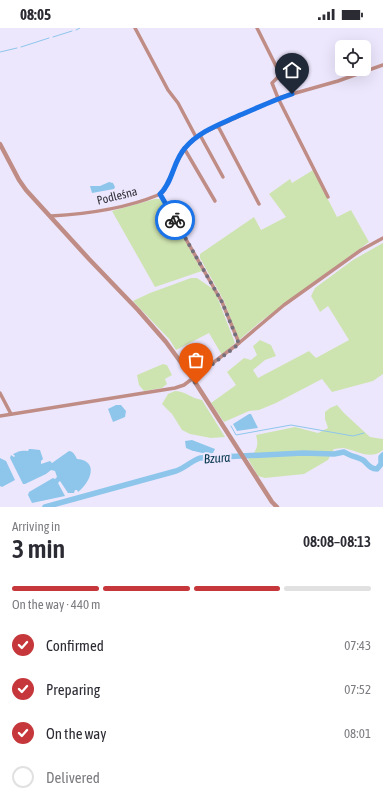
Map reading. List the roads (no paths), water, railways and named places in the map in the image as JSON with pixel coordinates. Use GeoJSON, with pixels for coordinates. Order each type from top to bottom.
{"type":"FeatureCollection","features":[{"type":"Feature","properties":{"kind":"street"},"geometry":{"type":"LineString","coordinates":[[135,28],[168,90],[178,103],[196,137]]}},
{"type":"Feature","properties":{"kind":"street"},"geometry":{"type":"LineString","coordinates":[[257,28],[279,72],[278,77],[272,83],[278,98],[328,197]]}},
{"type":"Feature","properties":{"kind":"street"},"geometry":{"type":"LineString","coordinates":[[239,344],[222,302],[160,194],[166,186],[184,148],[200,134],[278,98],[338,81],[383,65]]}},
{"type":"Feature","properties":{"kind":"street"},"geometry":{"type":"LineString","coordinates":[[216,126],[219,128],[259,204]]}},
{"type":"Feature","properties":{"kind":"street"},"geometry":{"type":"LineString","coordinates":[[200,134],[223,177]]}},
{"type":"Feature","properties":{"kind":"street"},"geometry":{"type":"LineString","coordinates":[[0,144],[24,187],[89,259],[152,325],[174,352],[272,502],[277,507]]}},
{"type":"Feature","properties":{"kind":"street"},"geometry":{"type":"LineString","coordinates":[[184,148],[215,201]]}},
{"type":"Feature","properties":{"kind":"street","name":"Podleśna"},"geometry":{"type":"LineString","coordinates":[[51,216],[107,210],[160,194]]}},
{"type":"Feature","properties":{"kind":"street"},"geometry":{"type":"LineString","coordinates":[[0,416],[175,388],[184,385],[239,344],[287,303],[361,250],[383,238]]}},
{"type":"Feature","properties":{"kind":"street"},"geometry":{"type":"LineString","coordinates":[[0,393],[11,414]]}},
{"type":"Feature","properties":{"kind":"water"},"geometry":{"type":"Polygon","coordinates":[[[109,182],[113,183],[115,187],[114,189],[92,193],[90,186],[100,186],[109,182]]]}},
{"type":"Feature","properties":{"kind":"water"},"geometry":{"type":"Polygon","coordinates":[[[116,405],[121,405],[126,411],[125,417],[113,422],[108,409],[116,405]]]}},
{"type":"Feature","properties":{"kind":"water"},"geometry":{"type":"Polygon","coordinates":[[[251,414],[258,428],[237,431],[233,424],[251,414]]]}},
{"type":"Feature","properties":{"kind":"water"},"geometry":{"type":"Polygon","coordinates":[[[192,440],[215,449],[213,453],[192,451],[186,448],[185,441],[192,440]]]}},
{"type":"Feature","properties":{"kind":"water"},"geometry":{"type":"Polygon","coordinates":[[[29,449],[40,450],[43,459],[41,464],[50,461],[52,463],[69,451],[72,452],[77,459],[89,464],[91,473],[89,478],[78,492],[75,490],[74,493],[68,493],[60,481],[58,483],[65,496],[32,503],[28,495],[29,492],[57,477],[55,471],[51,470],[46,474],[23,484],[10,458],[11,455],[14,457],[15,456],[13,454],[19,451],[28,451],[29,449]]]}},
{"type":"Feature","properties":{"kind":"water"},"geometry":{"type":"Polygon","coordinates":[[[0,458],[6,461],[15,480],[2,487],[0,486],[0,458]]]}},
{"type":"Feature","properties":{"kind":"waterway"},"geometry":{"type":"LineString","coordinates":[[76,30],[80,28]]}},
{"type":"Feature","properties":{"kind":"waterway"},"geometry":{"type":"LineString","coordinates":[[53,37],[72,31]]}},
{"type":"Feature","properties":{"kind":"waterway"},"geometry":{"type":"LineString","coordinates":[[21,47],[49,38]]}},
{"type":"Feature","properties":{"kind":"waterway"},"geometry":{"type":"LineString","coordinates":[[0,52],[17,48]]}},
{"type":"Feature","properties":{"kind":"waterway"},"geometry":{"type":"LineString","coordinates":[[231,426],[236,435],[291,425],[353,436],[364,433]]}},
{"type":"Feature","properties":{"kind":"waterway","name":"Bzura"},"geometry":{"type":"LineString","coordinates":[[45,507],[176,471],[200,458],[303,453],[334,454],[344,452],[363,460],[371,467],[377,469],[381,464],[381,457],[383,455]]}}]}
